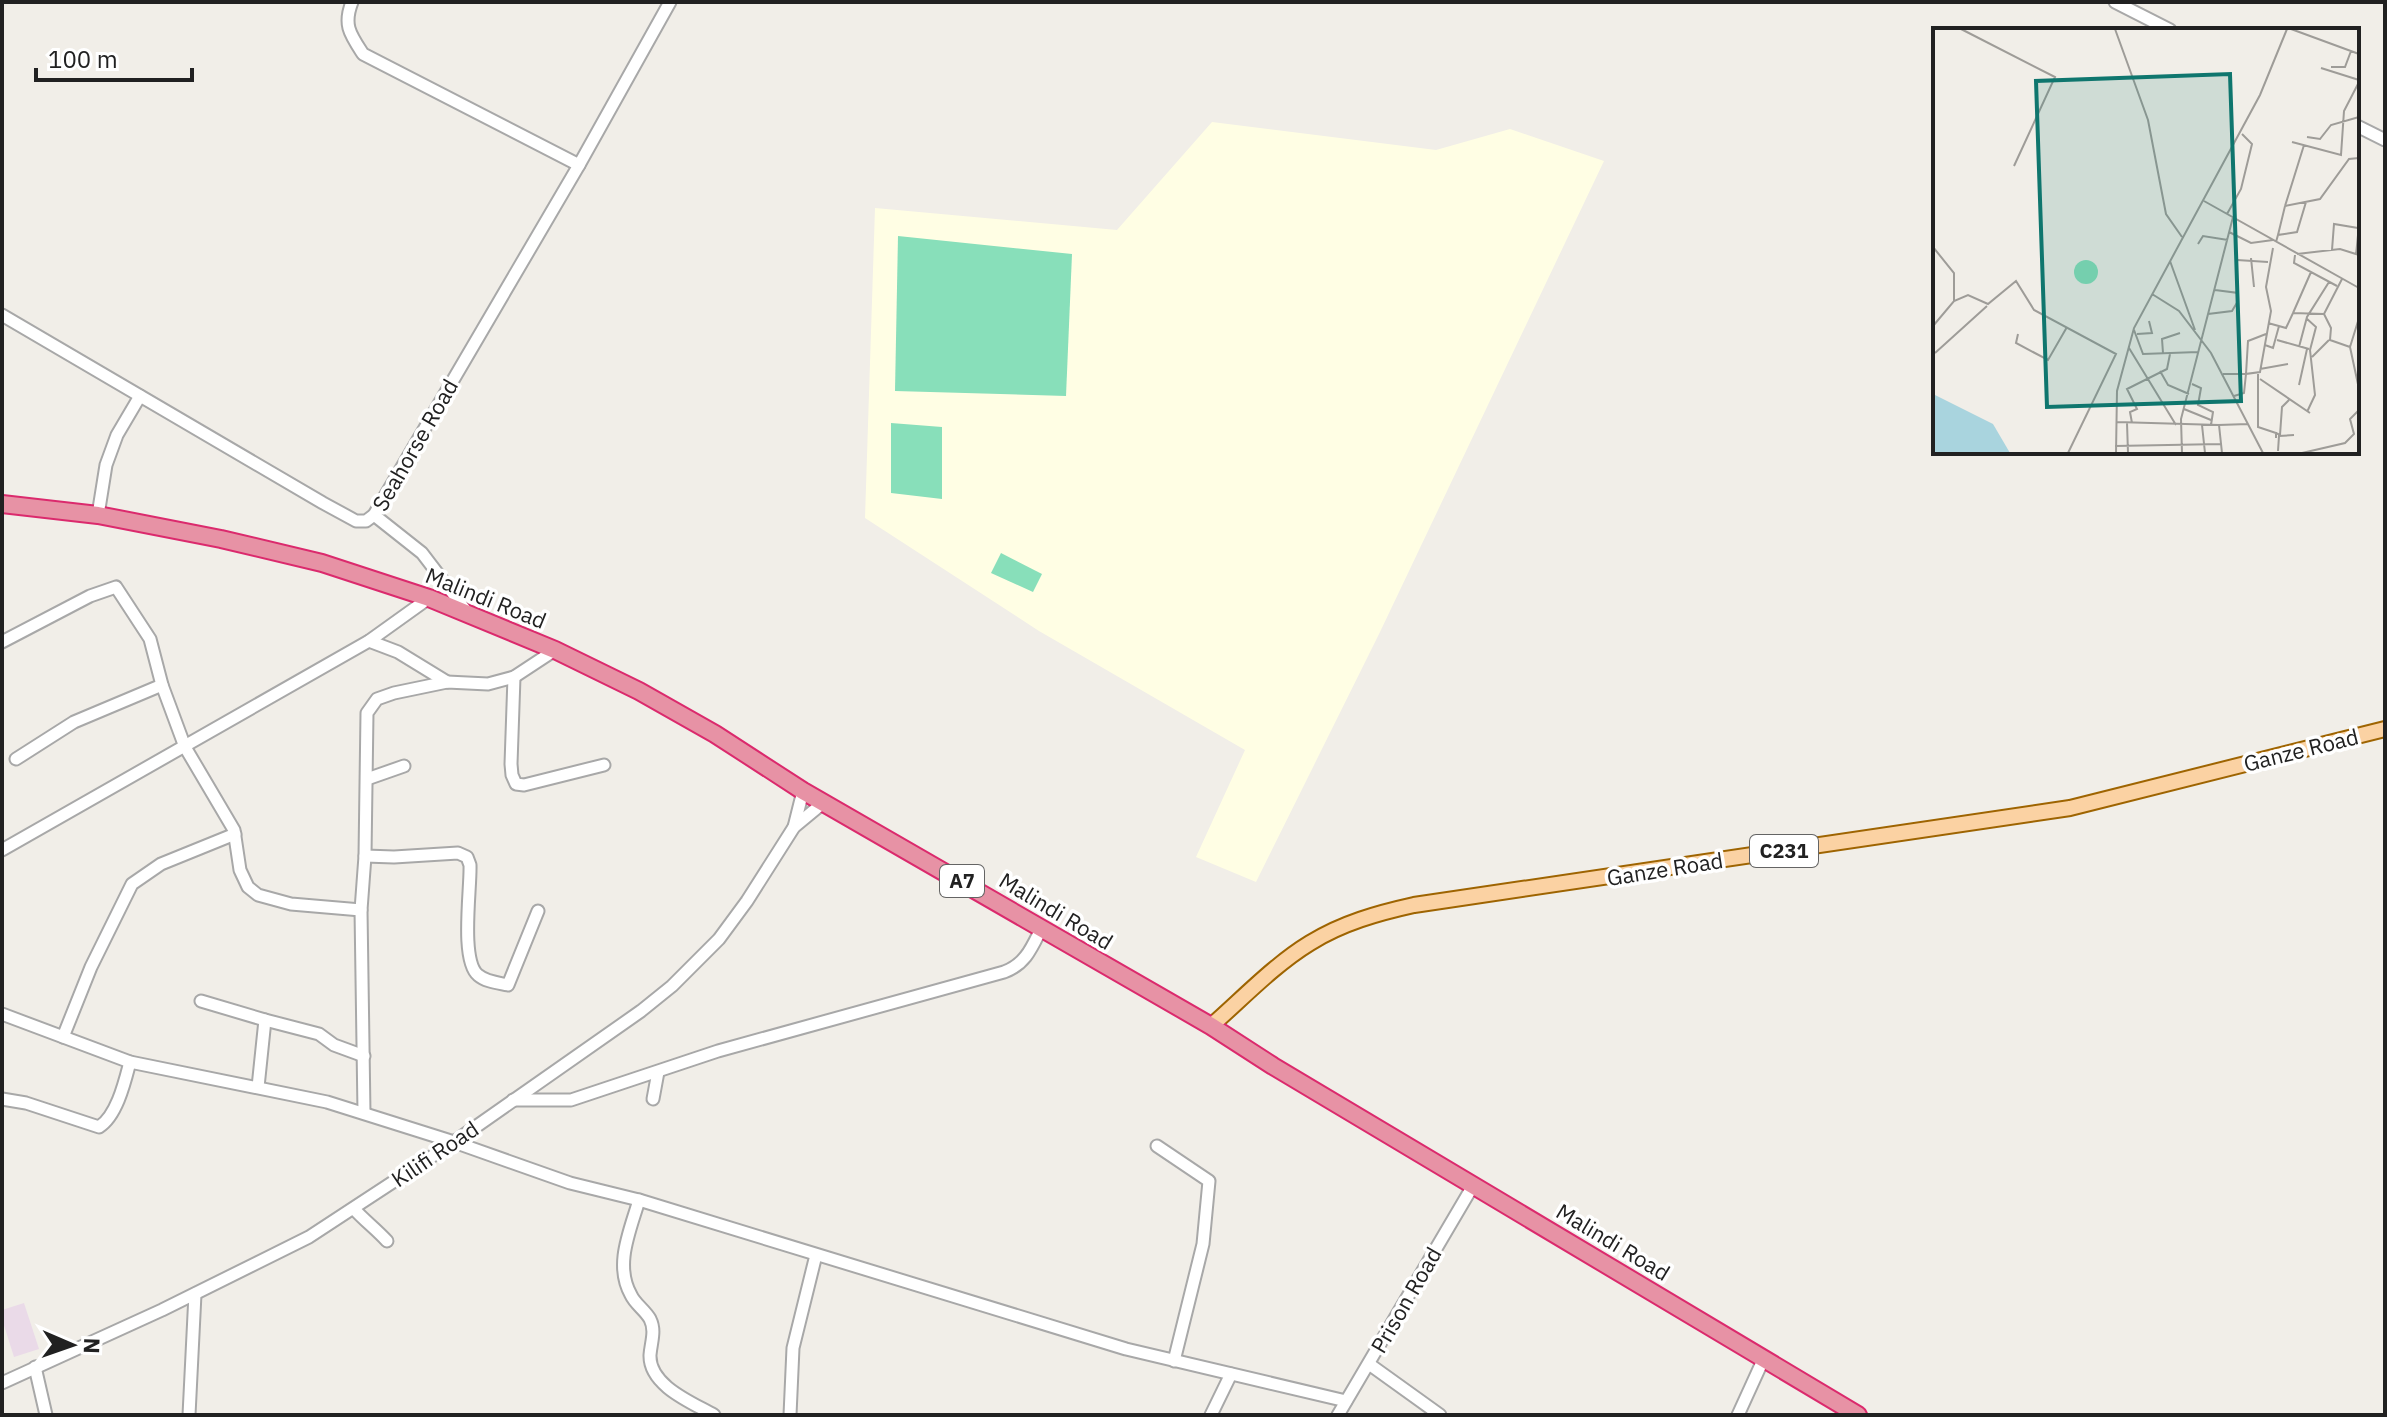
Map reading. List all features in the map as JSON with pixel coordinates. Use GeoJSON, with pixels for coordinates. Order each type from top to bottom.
{"type":"FeatureCollection","features":[{"type":"Feature","properties":{"kind":"highway","name":"Malindi Road"},"geometry":{"type":"LineString","coordinates":[[2,504],[98,515],[322,563],[467,612],[639,691],[823,803],[1211,1026],[1858,1415]]}},
{"type":"Feature","properties":{"kind":"main road","name":"Ganze Road"},"geometry":{"type":"LineString","coordinates":[[1211,1026],[1308,944],[1342,926],[1378,913],[1414,905],[2070,808],[2385,729]]}},
{"type":"Feature","properties":{"kind":"street"},"geometry":{"type":"LineString","coordinates":[[352,2],[347,15],[348,30],[363,54],[579,165]]}},
{"type":"Feature","properties":{"kind":"street","name":"Seahorse Road"},"geometry":{"type":"LineString","coordinates":[[2,315],[356,521],[366,521],[374,515],[579,165],[670,2]]}},
{"type":"Feature","properties":{"kind":"street"},"geometry":{"type":"LineString","coordinates":[[2115,2],[2166,28]]}},
{"type":"Feature","properties":{"kind":"street"},"geometry":{"type":"LineString","coordinates":[[2359,127],[2385,140]]}},
{"type":"Feature","properties":{"kind":"street"},"geometry":{"type":"LineString","coordinates":[[98,515],[106,465],[117,435],[140,396]]}},
{"type":"Feature","properties":{"kind":"street"},"geometry":{"type":"LineString","coordinates":[[374,515],[422,553],[467,612]]}},
{"type":"Feature","properties":{"kind":"street"},"geometry":{"type":"LineString","coordinates":[[2,642],[90,596],[116,587],[150,639],[162,685],[185,747],[235,834],[242,877],[254,893],[291,904],[361,910]]}},
{"type":"Feature","properties":{"kind":"street"},"geometry":{"type":"LineString","coordinates":[[2,850],[369,641],[429,598]]}},
{"type":"Feature","properties":{"kind":"street"},"geometry":{"type":"LineString","coordinates":[[369,641],[398,652],[447,682]]}},
{"type":"Feature","properties":{"kind":"street"},"geometry":{"type":"LineString","coordinates":[[364,1113],[361,910],[367,779],[365,729],[371,704],[394,693],[447,682],[488,684],[514,677],[555,650]]}},
{"type":"Feature","properties":{"kind":"street"},"geometry":{"type":"LineString","coordinates":[[514,677],[512,775],[516,784],[524,785],[604,765]]}},
{"type":"Feature","properties":{"kind":"street"},"geometry":{"type":"LineString","coordinates":[[16,759],[74,722],[162,685]]}},
{"type":"Feature","properties":{"kind":"street"},"geometry":{"type":"LineString","coordinates":[[367,779],[404,766]]}},
{"type":"Feature","properties":{"kind":"street","name":"Kilifi Road"},"geometry":{"type":"LineString","coordinates":[[794,827],[803,791]]}},
{"type":"Feature","properties":{"kind":"street","name":"Kilifi Road"},"geometry":{"type":"LineString","coordinates":[[2,1383],[195,1294],[309,1237],[454,1142],[641,1011],[698,962],[740,910],[794,827],[823,803]]}},
{"type":"Feature","properties":{"kind":"street"},"geometry":{"type":"LineString","coordinates":[[63,1037],[91,967],[132,884],[161,864],[235,834]]}},
{"type":"Feature","properties":{"kind":"street"},"geometry":{"type":"LineString","coordinates":[[365,856],[458,853],[467,857],[470,865],[469,955],[475,971],[489,980],[508,985],[538,911]]}},
{"type":"Feature","properties":{"kind":"street"},"geometry":{"type":"LineString","coordinates":[[513,1100],[571,1100],[718,1051],[1004,972],[1013,969],[1029,954],[1042,927]]}},
{"type":"Feature","properties":{"kind":"street"},"geometry":{"type":"LineString","coordinates":[[201,1001],[319,1034],[334,1045],[364,1056]]}},
{"type":"Feature","properties":{"kind":"street"},"geometry":{"type":"LineString","coordinates":[[2,1014],[130,1062],[327,1102],[570,1183],[639,1200],[1087,1337],[1174,1361],[1346,1401]]}},
{"type":"Feature","properties":{"kind":"street"},"geometry":{"type":"LineString","coordinates":[[258,1087],[265,1020]]}},
{"type":"Feature","properties":{"kind":"street"},"geometry":{"type":"LineString","coordinates":[[2,1099],[26,1103],[99,1127],[115,1104],[130,1062]]}},
{"type":"Feature","properties":{"kind":"street"},"geometry":{"type":"LineString","coordinates":[[653,1099],[658,1072]]}},
{"type":"Feature","properties":{"kind":"street"},"geometry":{"type":"LineString","coordinates":[[1157,1146],[1209,1181],[1203,1244],[1174,1361]]}},
{"type":"Feature","properties":{"kind":"street","name":"Prison Road"},"geometry":{"type":"LineString","coordinates":[[1338,1415],[1474,1184]]}},
{"type":"Feature","properties":{"kind":"street"},"geometry":{"type":"LineString","coordinates":[[639,1200],[622,1271],[631,1295],[649,1316],[653,1329],[650,1361],[655,1374],[662,1381],[685,1399],[714,1415]]}},
{"type":"Feature","properties":{"kind":"street"},"geometry":{"type":"LineString","coordinates":[[354,1209],[387,1241]]}},
{"type":"Feature","properties":{"kind":"street"},"geometry":{"type":"LineString","coordinates":[[790,1415],[793,1348],[816,1255]]}},
{"type":"Feature","properties":{"kind":"street"},"geometry":{"type":"LineString","coordinates":[[189,1415],[195,1294]]}},
{"type":"Feature","properties":{"kind":"street"},"geometry":{"type":"LineString","coordinates":[[1738,1415],[1764,1358]]}},
{"type":"Feature","properties":{"kind":"street"},"geometry":{"type":"LineString","coordinates":[[1369,1364],[1440,1415]]}},
{"type":"Feature","properties":{"kind":"street"},"geometry":{"type":"LineString","coordinates":[[35,1367],[46,1415]]}},
{"type":"Feature","properties":{"kind":"street"},"geometry":{"type":"LineString","coordinates":[[1211,1415],[1231,1374]]}},
{"type":"Feature","properties":{"kind":"shaded area"},"geometry":{"type":"Polygon","coordinates":[[[1212,122],[1436,150],[1510,129],[1604,161],[1380,632],[1256,882],[1196,857],[1245,750],[1039,631],[865,518],[875,208],[1117,230],[1212,122]]]}},
{"type":"Feature","properties":{"kind":"shaded area"},"geometry":{"type":"Polygon","coordinates":[[[24,1303],[39,1349],[14,1357],[2,1310],[24,1303]]]}},
{"type":"Feature","properties":{"kind":"green space"},"geometry":{"type":"Polygon","coordinates":[[[898,236],[1072,254],[1066,396],[895,391],[898,236]]]}},
{"type":"Feature","properties":{"kind":"green space"},"geometry":{"type":"Polygon","coordinates":[[[891,423],[942,427],[942,499],[891,493],[891,423]]]}},
{"type":"Feature","properties":{"kind":"green space"},"geometry":{"type":"Polygon","coordinates":[[[1001,553],[1042,574],[1033,592],[991,573],[1001,553]]]}}]}
